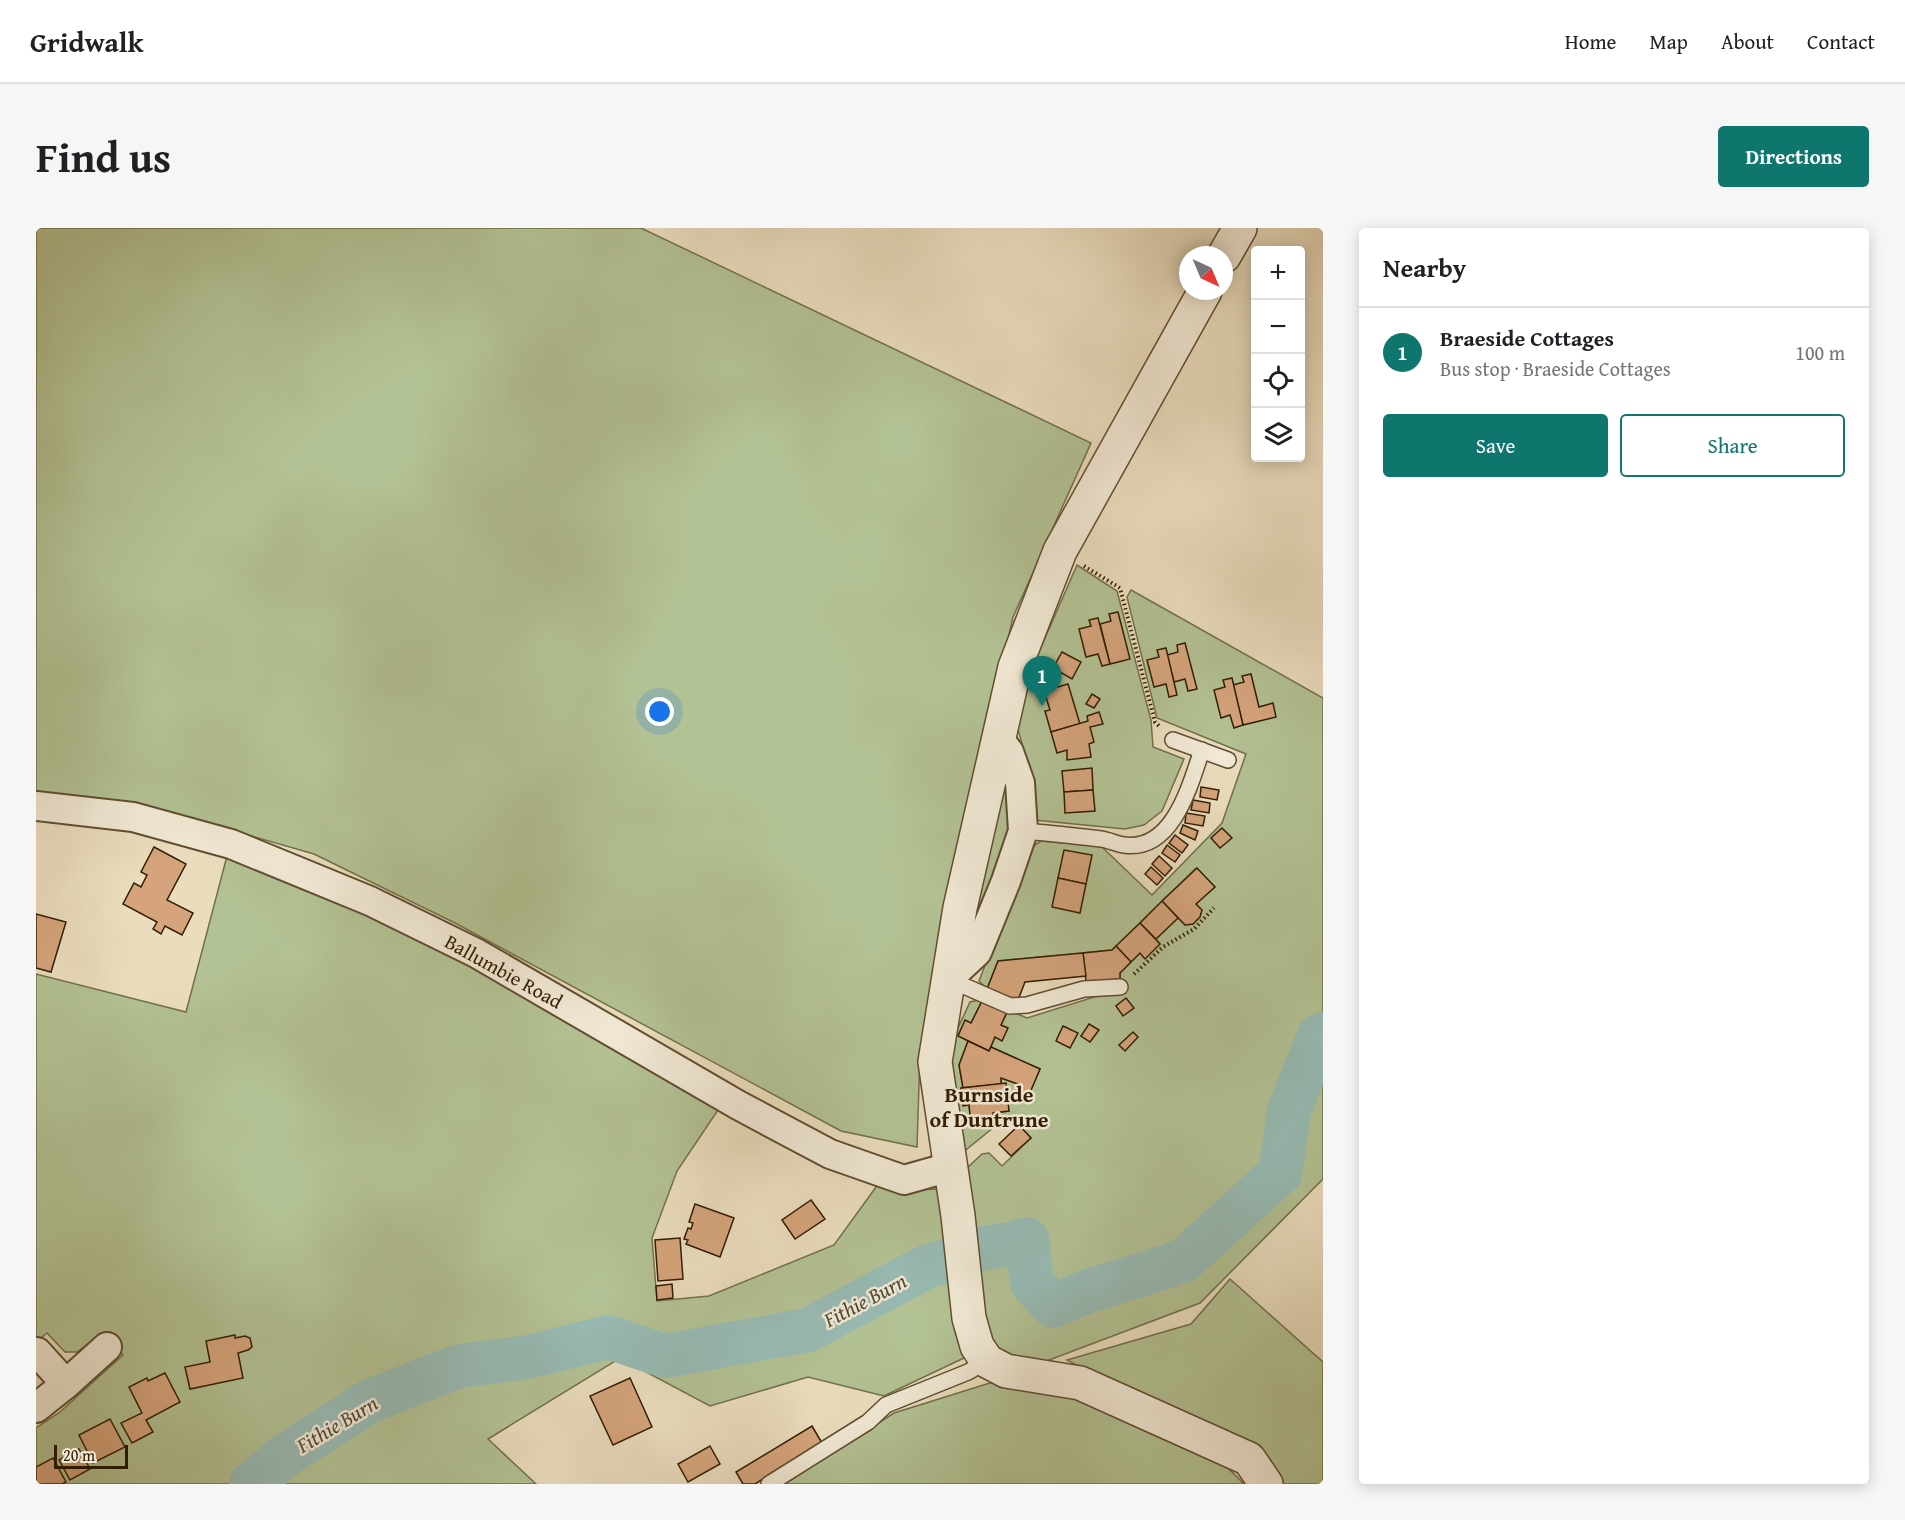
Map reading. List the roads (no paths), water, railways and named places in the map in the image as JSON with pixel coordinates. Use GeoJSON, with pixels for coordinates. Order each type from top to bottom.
{"type":"FeatureCollection","features":[{"type":"Feature","properties":{"kind":"street"},"geometry":{"type":"LineString","coordinates":[[1230,246],[1240,228]]}},
{"type":"Feature","properties":{"kind":"street"},"geometry":{"type":"LineString","coordinates":[[1200,300],[1059,551],[1015,667],[960,908],[935,1062],[958,1216],[969,1318],[977,1346],[987,1361],[1006,1371],[1080,1383],[1249,1459],[1266,1484]]}},
{"type":"Feature","properties":{"kind":"street"},"geometry":{"type":"LineString","coordinates":[[948,978],[977,952],[1006,881],[1023,831],[1020,783],[1009,752],[999,739]]}},
{"type":"Feature","properties":{"kind":"street","name":"Ballumbie Road"},"geometry":{"type":"LineString","coordinates":[[36,806],[133,817],[231,844],[370,901],[476,953],[738,1105],[830,1154],[904,1179],[950,1167]]}},
{"type":"Feature","properties":{"kind":"street"},"geometry":{"type":"LineString","coordinates":[[36,1408],[107,1347]]}},
{"type":"Feature","properties":{"kind":"street"},"geometry":{"type":"LineString","coordinates":[[37,1352],[66,1384]]}},
{"type":"Feature","properties":{"kind":"lane"},"geometry":{"type":"LineString","coordinates":[[1173,740],[1228,760]]}},
{"type":"Feature","properties":{"kind":"lane"},"geometry":{"type":"LineString","coordinates":[[1023,831],[1106,839],[1125,845],[1144,843],[1160,834],[1174,818],[1186,797],[1202,750]]}},
{"type":"Feature","properties":{"kind":"lane"},"geometry":{"type":"LineString","coordinates":[[948,978],[1010,1006],[1027,1005],[1084,989],[1120,987]]}},
{"type":"Feature","properties":{"kind":"lane"},"geometry":{"type":"LineString","coordinates":[[769,1484],[868,1422],[886,1405],[968,1372],[987,1361]]}},
{"type":"Feature","properties":{"kind":"waterway","name":"Fithie Burn"},"geometry":{"type":"LineString","coordinates":[[251,1484],[287,1454],[370,1401],[459,1366],[528,1357],[608,1337],[665,1356],[808,1330],[926,1267],[985,1248],[1027,1239],[1032,1283],[1053,1306],[1086,1292],[1183,1261],[1280,1173],[1289,1111],[1319,1036],[1323,1034]]}},
{"type":"Feature","properties":{"kind":"place","name":"Braeside Cottages"},"geometry":{"type":"Point","coordinates":[1042,706]}},
{"type":"Feature","properties":{"kind":"district","name":"Burnside of Duntrune"},"geometry":{"type":"Point","coordinates":[989,1106]}}]}
